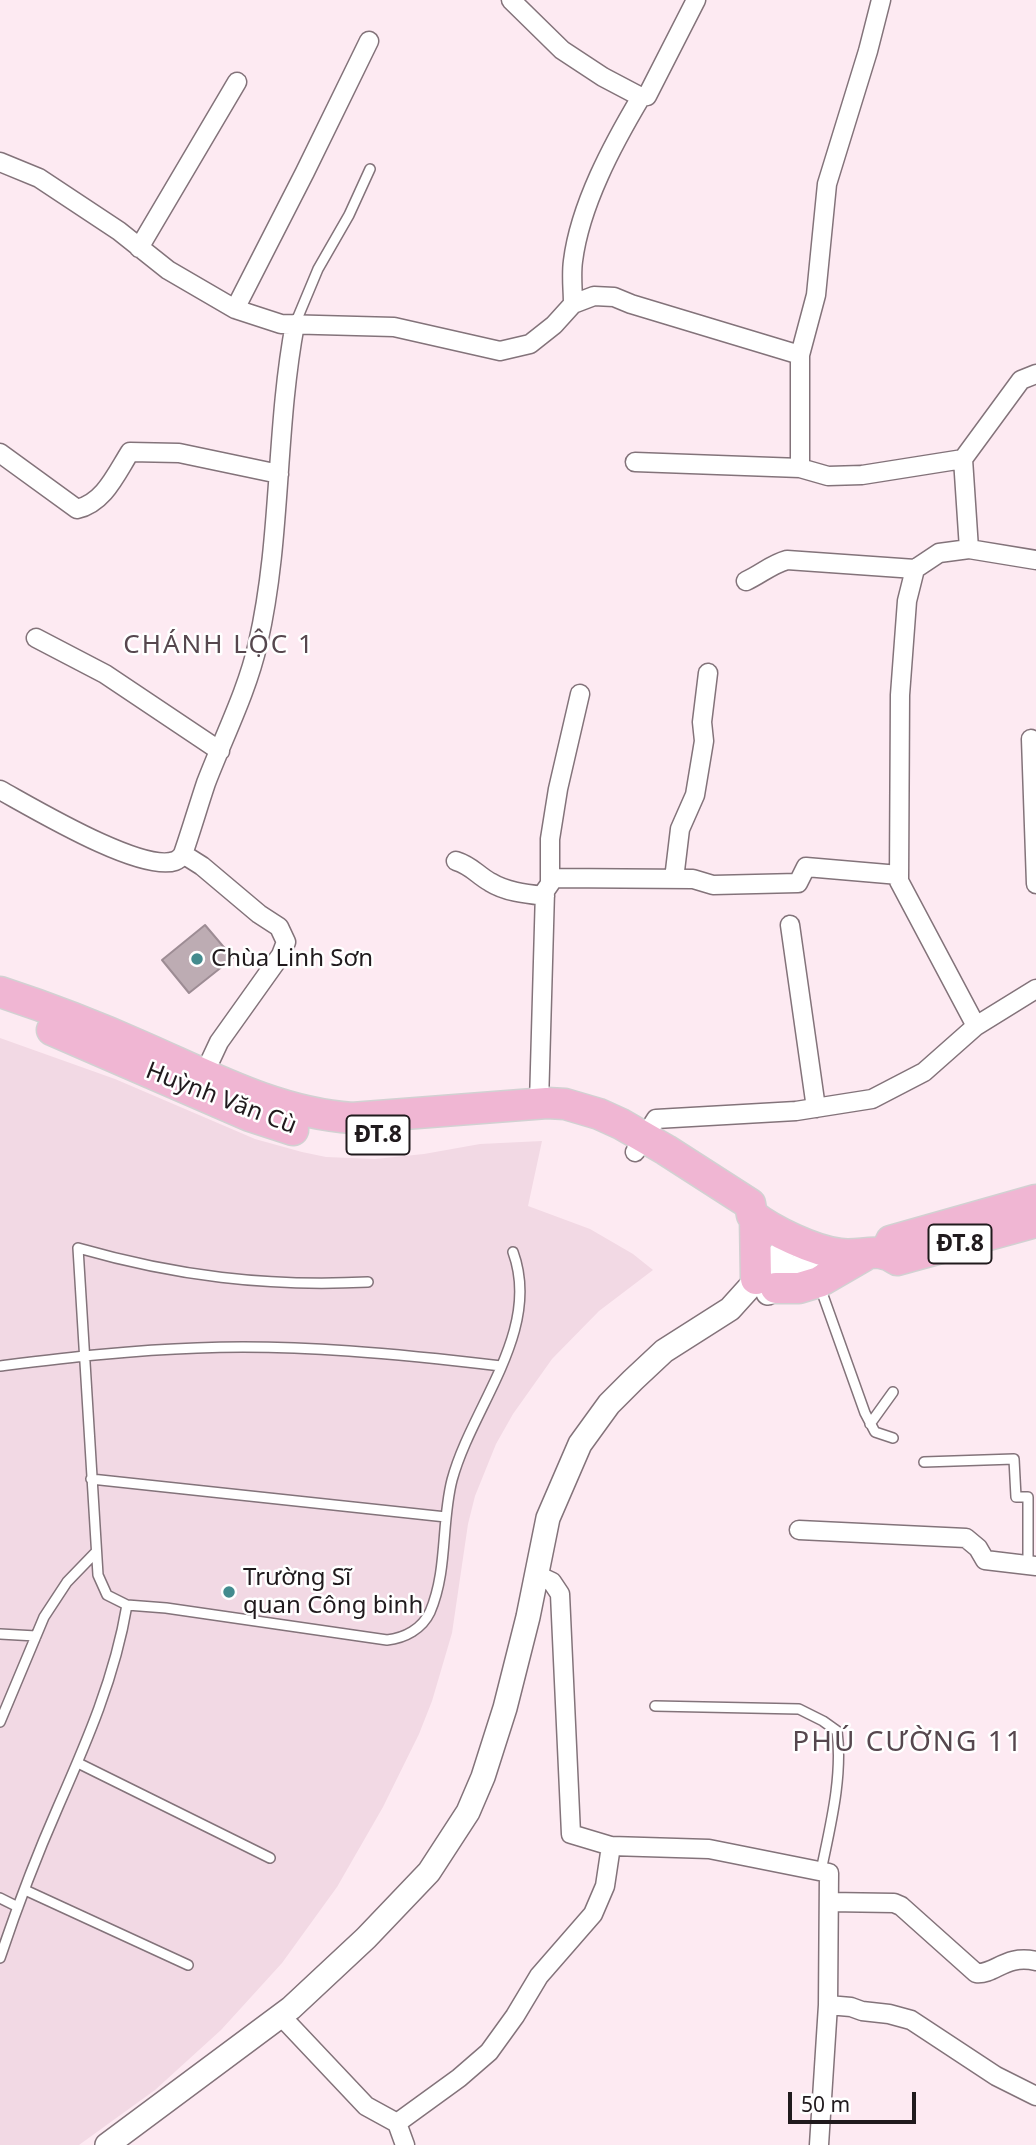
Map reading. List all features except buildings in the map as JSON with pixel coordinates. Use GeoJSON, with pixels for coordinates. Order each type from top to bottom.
{"type":"FeatureCollection","features":[{"type":"Feature","properties":{"kind":"main road"},"geometry":{"type":"LineString","coordinates":[[0,992],[110,1032],[292,1109],[323,1116],[352,1118],[539,1103],[582,1108],[621,1124],[640,1144],[750,1204],[766,1284],[799,1288],[819,1282],[878,1252],[891,1241],[1036,1200]]}},
{"type":"Feature","properties":{"kind":"main road","name":"Huỳnh Văn Cù"},"geometry":{"type":"LineString","coordinates":[[0,1013],[51,1030],[250,1116],[292,1130],[334,1136],[392,1135],[493,1124],[554,1122],[640,1144]]}},
{"type":"Feature","properties":{"kind":"main road","name":"ĐT.8"},"geometry":{"type":"LineString","coordinates":[[753,1216],[805,1244],[844,1255],[878,1252],[897,1260],[1036,1222]]}},
{"type":"Feature","properties":{"kind":"street"},"geometry":{"type":"LineString","coordinates":[[511,0],[562,50],[603,77],[641,97],[647,96],[696,0]]}},
{"type":"Feature","properties":{"kind":"street"},"geometry":{"type":"LineString","coordinates":[[800,468],[800,355],[816,295],[827,184],[881,0]]}},
{"type":"Feature","properties":{"kind":"street"},"geometry":{"type":"LineString","coordinates":[[235,309],[369,41]]}},
{"type":"Feature","properties":{"kind":"street"},"geometry":{"type":"LineString","coordinates":[[139,248],[237,82]]}},
{"type":"Feature","properties":{"kind":"street"},"geometry":{"type":"LineString","coordinates":[[573,304],[573,261],[582,223],[610,151],[641,97]]}},
{"type":"Feature","properties":{"kind":"street"},"geometry":{"type":"LineString","coordinates":[[0,162],[39,178],[168,270],[235,309],[281,324],[394,327],[500,351],[530,344],[554,326],[573,304],[594,296],[614,297],[800,355]]}},
{"type":"Feature","properties":{"kind":"street"},"geometry":{"type":"LineString","coordinates":[[0,790],[120,852],[165,862],[177,861],[183,854],[207,783],[239,706],[258,643],[274,553],[285,384],[295,324]]}},
{"type":"Feature","properties":{"kind":"street"},"geometry":{"type":"LineString","coordinates":[[969,549],[963,458],[1021,380],[1036,374]]}},
{"type":"Feature","properties":{"kind":"street"},"geometry":{"type":"LineString","coordinates":[[0,453],[77,509],[91,506],[103,493],[130,452],[179,453],[279,474]]}},
{"type":"Feature","properties":{"kind":"street"},"geometry":{"type":"LineString","coordinates":[[635,462],[800,468],[828,476],[862,475],[963,458]]}},
{"type":"Feature","properties":{"kind":"street"},"geometry":{"type":"LineString","coordinates":[[747,581],[761,575],[774,564],[787,560],[915,569],[939,554],[969,549],[1036,560]]}},
{"type":"Feature","properties":{"kind":"street"},"geometry":{"type":"LineString","coordinates":[[915,569],[907,601],[900,695],[899,881],[976,1026]]}},
{"type":"Feature","properties":{"kind":"street"},"geometry":{"type":"LineString","coordinates":[[36,638],[105,674],[220,751]]}},
{"type":"Feature","properties":{"kind":"street"},"geometry":{"type":"LineString","coordinates":[[674,879],[680,829],[695,795],[704,741],[702,722],[708,673]]}},
{"type":"Feature","properties":{"kind":"street"},"geometry":{"type":"LineString","coordinates":[[539,1103],[550,839],[558,789],[580,694]]}},
{"type":"Feature","properties":{"kind":"street"},"geometry":{"type":"LineString","coordinates":[[1031,739],[1036,884]]}},
{"type":"Feature","properties":{"kind":"street"},"geometry":{"type":"LineString","coordinates":[[183,854],[279,927],[286,942],[281,956],[219,1042],[204,1074]]}},
{"type":"Feature","properties":{"kind":"street"},"geometry":{"type":"LineString","coordinates":[[456,862],[471,866],[491,883],[511,891],[548,889]]}},
{"type":"Feature","properties":{"kind":"street"},"geometry":{"type":"LineString","coordinates":[[548,889],[554,878],[693,879],[712,884],[798,883],[806,867],[899,875]]}},
{"type":"Feature","properties":{"kind":"street"},"geometry":{"type":"LineString","coordinates":[[790,925],[816,1108]]}},
{"type":"Feature","properties":{"kind":"street"},"geometry":{"type":"LineString","coordinates":[[640,1144],[656,1119],[816,1108],[872,1100],[924,1072],[976,1026],[1036,989]]}},
{"type":"Feature","properties":{"kind":"street"},"geometry":{"type":"LineString","coordinates":[[107,2145],[281,2015],[366,1938],[429,1872],[468,1812],[483,1777],[505,1708],[548,1518],[580,1444],[609,1404],[664,1351],[766,1284],[805,1244]]}},
{"type":"Feature","properties":{"kind":"street"},"geometry":{"type":"LineString","coordinates":[[799,1530],[967,1538],[978,1548],[985,1560],[1032,1566]]}},
{"type":"Feature","properties":{"kind":"street"},"geometry":{"type":"LineString","coordinates":[[537,1575],[552,1582],[560,1594],[571,1833],[611,1846],[709,1849],[825,1872],[829,1902],[828,2005],[819,2145]]}},
{"type":"Feature","properties":{"kind":"street"},"geometry":{"type":"LineString","coordinates":[[397,2123],[489,2052],[540,1976],[593,1914],[605,1886],[611,1846]]}},
{"type":"Feature","properties":{"kind":"street"},"geometry":{"type":"LineString","coordinates":[[829,1902],[901,1906],[909,1910],[976,1973],[983,1973],[1010,1960],[1023,1958],[1036,1961]]}},
{"type":"Feature","properties":{"kind":"street"},"geometry":{"type":"LineString","coordinates":[[828,2005],[890,2014],[911,2020],[996,2076],[1036,2096]]}},
{"type":"Feature","properties":{"kind":"street"},"geometry":{"type":"LineString","coordinates":[[281,2015],[366,2106],[397,2123],[405,2145]]}},
{"type":"Feature","properties":{"kind":"lane"},"geometry":{"type":"LineString","coordinates":[[295,324],[318,269],[349,215],[370,169]]}},
{"type":"Feature","properties":{"kind":"lane"},"geometry":{"type":"LineString","coordinates":[[368,1282],[289,1284],[210,1278],[127,1262],[78,1248],[97,1575],[102,1589],[113,1599],[127,1605],[166,1608],[387,1640],[413,1631],[429,1612],[443,1561],[446,1517],[452,1480],[459,1458],[516,1327],[521,1303],[520,1277],[513,1252]]}},
{"type":"Feature","properties":{"kind":"lane"},"geometry":{"type":"LineString","coordinates":[[819,1282],[848,1370],[870,1424],[875,1432],[893,1438]]}},
{"type":"Feature","properties":{"kind":"lane"},"geometry":{"type":"LineString","coordinates":[[0,1366],[185,1348],[253,1347],[373,1353],[500,1366]]}},
{"type":"Feature","properties":{"kind":"lane"},"geometry":{"type":"LineString","coordinates":[[870,1424],[893,1392]]}},
{"type":"Feature","properties":{"kind":"lane"},"geometry":{"type":"LineString","coordinates":[[924,1462],[1014,1459],[1016,1497],[1032,1497],[1032,1566]]}},
{"type":"Feature","properties":{"kind":"lane"},"geometry":{"type":"LineString","coordinates":[[91,1479],[446,1517]]}},
{"type":"Feature","properties":{"kind":"lane"},"geometry":{"type":"LineString","coordinates":[[0,1722],[36,1636],[61,1591],[96,1552]]}},
{"type":"Feature","properties":{"kind":"lane"},"geometry":{"type":"LineString","coordinates":[[0,1958],[111,1674],[127,1605]]}},
{"type":"Feature","properties":{"kind":"lane"},"geometry":{"type":"LineString","coordinates":[[0,1634],[36,1636]]}},
{"type":"Feature","properties":{"kind":"lane"},"geometry":{"type":"LineString","coordinates":[[655,1706],[799,1709],[837,1731],[840,1753],[825,1872]]}},
{"type":"Feature","properties":{"kind":"lane"},"geometry":{"type":"LineString","coordinates":[[78,1763],[270,1858]]}},
{"type":"Feature","properties":{"kind":"lane"},"geometry":{"type":"LineString","coordinates":[[25,1890],[188,1965]]}},
{"type":"Feature","properties":{"kind":"lane"},"geometry":{"type":"LineString","coordinates":[[0,1898],[18,1907]]}},
{"type":"Feature","properties":{"kind":"shaded area","name":"Trường Sĩ quan Công binh"},"geometry":{"type":"Polygon","coordinates":[[[0,1038],[115,1079],[255,1139],[326,1157],[375,1159],[480,1144],[542,1141],[528,1206],[590,1229],[633,1254],[653,1270],[599,1311],[552,1359],[513,1414],[496,1444],[475,1496],[468,1524],[452,1633],[432,1701],[383,1807],[337,1887],[282,1963],[221,2030],[155,2090],[79,2145],[0,2145],[0,1038]]]}},
{"type":"Feature","properties":{"kind":"place","name":"Chùa Linh Sơn"},"geometry":{"type":"Point","coordinates":[197,959]}},
{"type":"Feature","properties":{"kind":"place","name":"Trường Sĩ quan Công binh"},"geometry":{"type":"Point","coordinates":[229,1592]}},
{"type":"Feature","properties":{"kind":"district","name":"CHÁNH LỘC 1"},"geometry":{"type":"Point","coordinates":[219,646]}},
{"type":"Feature","properties":{"kind":"district","name":"PHÚ CƯỜNG 11"},"geometry":{"type":"Point","coordinates":[908,1743]}}]}
